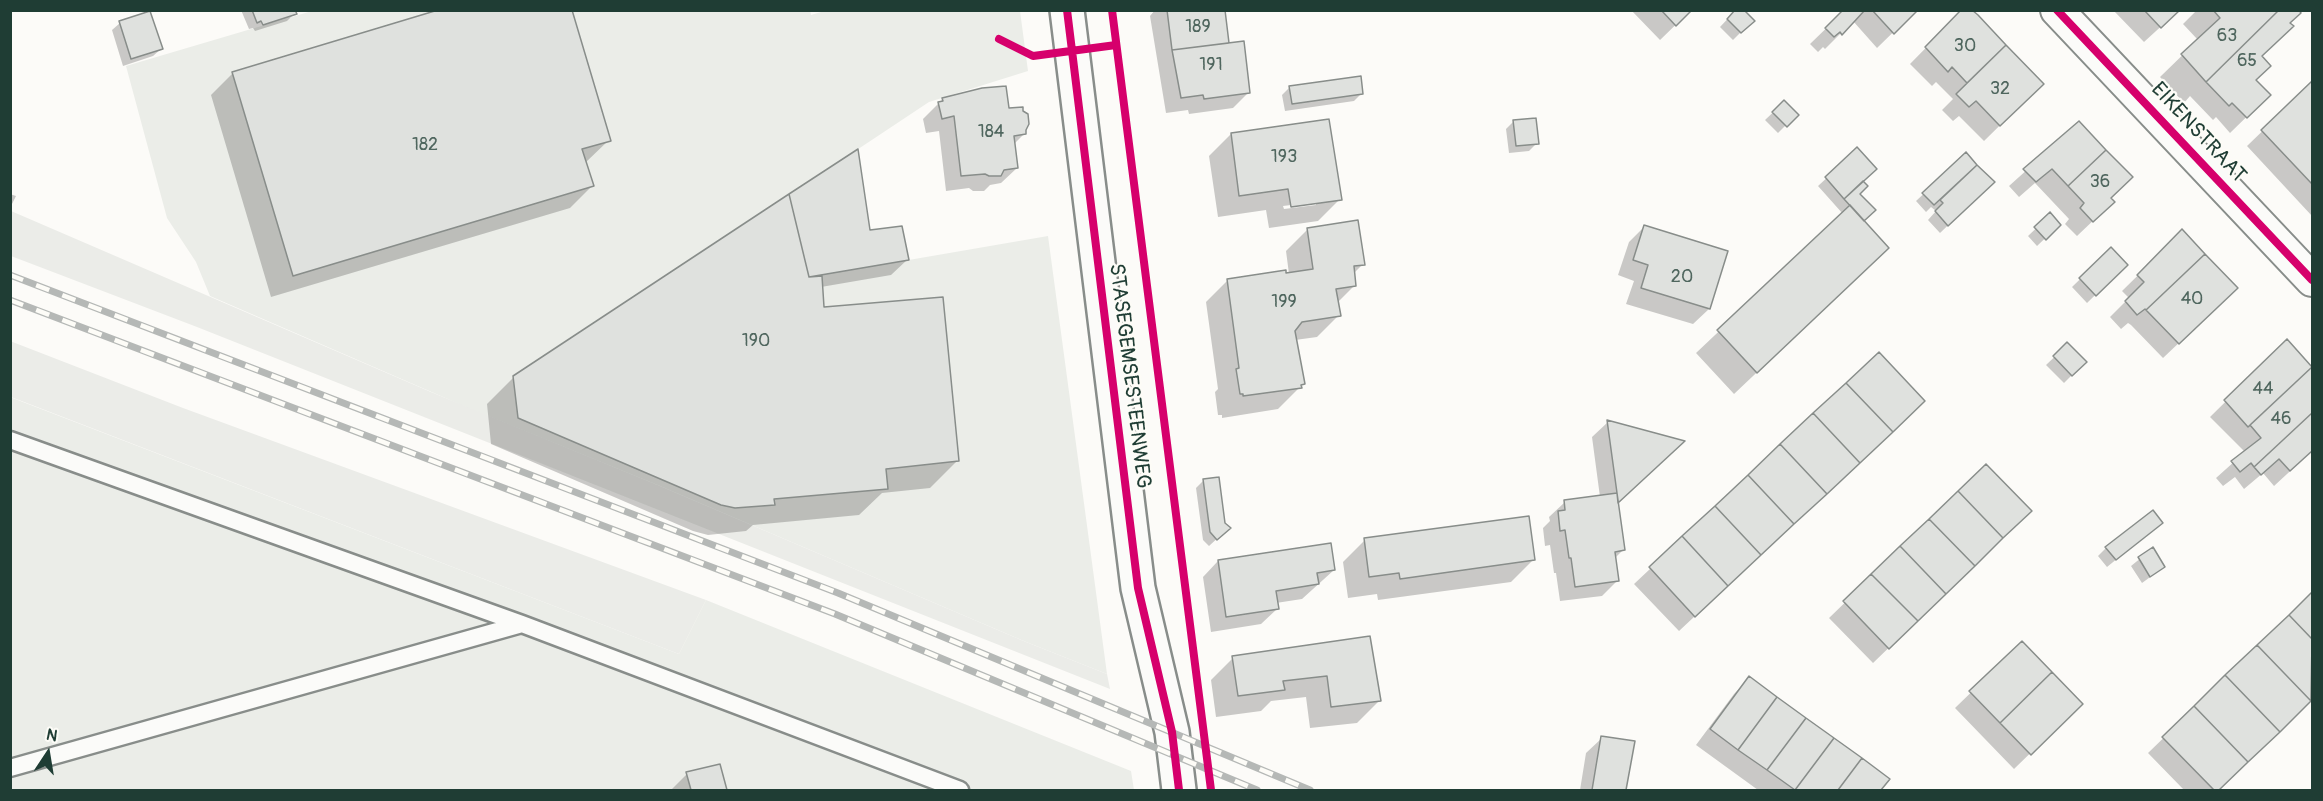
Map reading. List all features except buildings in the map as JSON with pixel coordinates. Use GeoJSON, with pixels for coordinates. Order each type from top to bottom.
{"type":"FeatureCollection","features":[{"type":"Feature","properties":{"kind":"street","name":"STASEGEMSESTEENWEG"},"geometry":{"type":"LineString","coordinates":[[1067,10],[1137,577],[1173,744],[1179,790]]}},
{"type":"Feature","properties":{"kind":"street","name":"EIKENSTRAAT"},"geometry":{"type":"LineString","coordinates":[[2057,10],[2313,280]]}},
{"type":"Feature","properties":{"kind":"lane"},"geometry":{"type":"LineString","coordinates":[[10,440],[522,624],[960,790]]}},
{"type":"Feature","properties":{"kind":"lane"},"geometry":{"type":"LineString","coordinates":[[10,768],[522,624]]}},
{"type":"Feature","properties":{"kind":"shaded area"},"geometry":{"type":"Polygon","coordinates":[[[810,10],[811,15],[828,10],[1020,11],[1028,71],[929,102],[789,195],[810,277],[1048,236],[1107,674],[466,407],[210,296],[196,262],[167,218],[126,66],[312,11],[810,10]]]}},
{"type":"Feature","properties":{"kind":"shaded area"},"geometry":{"type":"Polygon","coordinates":[[[11,211],[431,392],[1107,674],[1110,689],[197,327],[11,256],[11,211]]]}},
{"type":"Feature","properties":{"kind":"shaded area"},"geometry":{"type":"Polygon","coordinates":[[[10,341],[183,408],[706,600],[679,654],[11,397],[10,341]]]}},
{"type":"Feature","properties":{"kind":"shaded area"},"geometry":{"type":"Polygon","coordinates":[[[10,397],[679,654],[706,600],[1131,771],[1134,790],[11,790],[10,397]]]}},
{"type":"Feature","properties":{"kind":"railway"},"geometry":{"type":"LineString","coordinates":[[10,275],[838,593],[1310,790]]}},
{"type":"Feature","properties":{"kind":"railway"},"geometry":{"type":"LineString","coordinates":[[10,300],[835,614],[1257,790]]}},
{"type":"Feature","properties":{"kind":"cycle path"},"geometry":{"type":"LineString","coordinates":[[1067,10],[1138,588],[1172,732],[1179,790]]}},
{"type":"Feature","properties":{"kind":"cycle path"},"geometry":{"type":"LineString","coordinates":[[1112,10],[1211,790]]}},
{"type":"Feature","properties":{"kind":"cycle path"},"geometry":{"type":"LineString","coordinates":[[2057,10],[2312,280]]}},
{"type":"Feature","properties":{"kind":"cycle path"},"geometry":{"type":"LineString","coordinates":[[999,39],[1033,56],[1116,45]]}}]}
